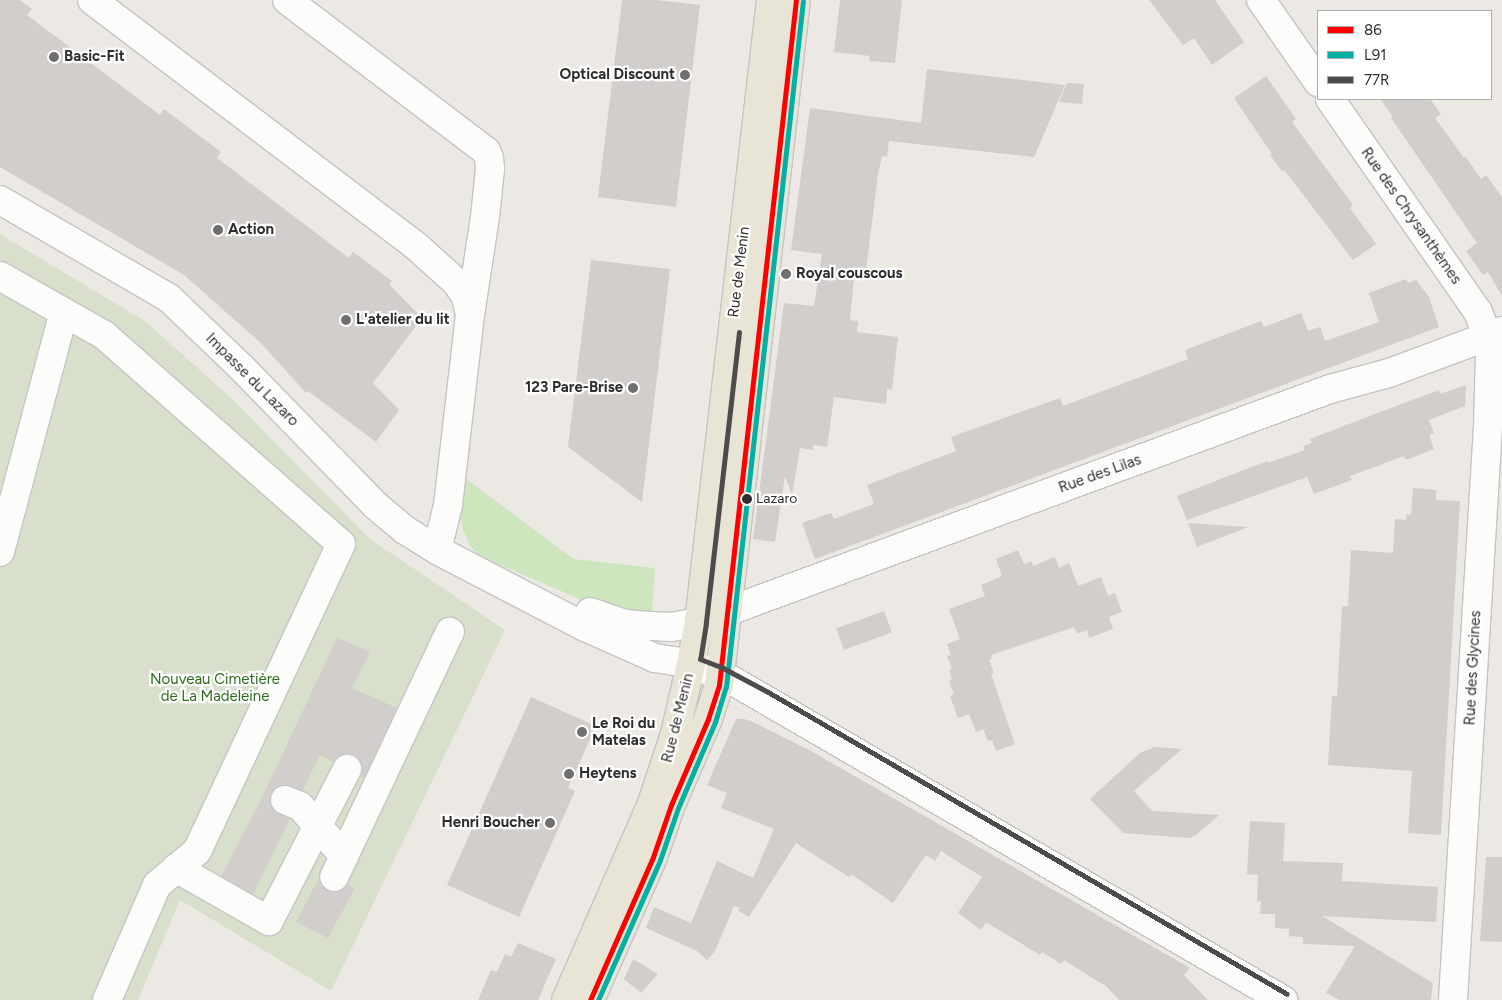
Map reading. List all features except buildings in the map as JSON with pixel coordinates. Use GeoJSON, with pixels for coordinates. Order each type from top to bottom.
{"type":"FeatureCollection","features":[{"type":"Feature","properties":{"kind":"main road","name":"Rue de Menin"},"geometry":{"type":"LineString","coordinates":[[590,1000],[653,856],[671,805],[705,727],[720,675],[775,77],[771,0]]}},
{"type":"Feature","properties":{"kind":"main road","name":"Rue de Menin"},"geometry":{"type":"LineString","coordinates":[[566,1000],[652,803],[673,741],[691,664],[699,622],[775,77],[796,0]]}},
{"type":"Feature","properties":{"kind":"street"},"geometry":{"type":"LineString","coordinates":[[92,0],[415,245],[456,282],[466,297],[470,315]]}},
{"type":"Feature","properties":{"kind":"street"},"geometry":{"type":"LineString","coordinates":[[287,0],[486,151],[490,169],[470,315],[448,505],[437,550]]}},
{"type":"Feature","properties":{"kind":"street"},"geometry":{"type":"LineString","coordinates":[[1261,0],[1317,81]]}},
{"type":"Feature","properties":{"kind":"street","name":"Rue des Chrysanthèmes"},"geometry":{"type":"LineString","coordinates":[[1331,100],[1495,334]]}},
{"type":"Feature","properties":{"kind":"street","name":"Impasse du Lazaro"},"geometry":{"type":"LineString","coordinates":[[0,200],[169,298],[240,366],[375,506],[396,524],[437,550],[489,579]]}},
{"type":"Feature","properties":{"kind":"street"},"geometry":{"type":"LineString","coordinates":[[0,276],[104,335],[341,544],[198,851],[157,884],[106,1000]]}},
{"type":"Feature","properties":{"kind":"street"},"geometry":{"type":"LineString","coordinates":[[0,552],[4,518],[64,312]]}},
{"type":"Feature","properties":{"kind":"street","name":"Rue des Lilas"},"geometry":{"type":"LineString","coordinates":[[489,579],[622,623],[660,628],[699,622],[1330,389],[1389,374],[1495,334]]}},
{"type":"Feature","properties":{"kind":"street","name":"Rue des Glycines"},"geometry":{"type":"LineString","coordinates":[[1453,1000],[1490,368],[1495,334]]}},
{"type":"Feature","properties":{"kind":"street"},"geometry":{"type":"LineString","coordinates":[[489,579],[585,627],[655,658],[691,664],[720,675],[764,698],[1283,1000]]}},
{"type":"Feature","properties":{"kind":"street"},"geometry":{"type":"LineString","coordinates":[[285,800],[300,806],[318,826],[339,866],[450,632]]}},
{"type":"Feature","properties":{"kind":"street"},"geometry":{"type":"LineString","coordinates":[[176,868],[269,921],[347,769]]}},
{"type":"Feature","properties":{"kind":"green space","name":"Nouveau Cimetière de La Madeleine"},"geometry":{"type":"Polygon","coordinates":[[[0,234],[145,321],[230,397],[370,539],[505,630],[331,991],[180,900],[138,1000],[0,1000],[0,234]]]}},
{"type":"Feature","properties":{"kind":"green space"},"geometry":{"type":"Polygon","coordinates":[[[466,479],[574,559],[655,568],[652,615],[612,613],[480,556],[470,546],[462,527],[460,513],[466,479]]]}},
{"type":"Feature","properties":{"kind":"transit line","name":"86"},"geometry":{"type":"LineString","coordinates":[[590,1000],[653,857],[671,805],[708,719],[719,685],[796,0]]}},
{"type":"Feature","properties":{"kind":"transit line","name":"L91"},"geometry":{"type":"LineString","coordinates":[[598,1000],[660,860],[678,808],[715,722],[726,687],[803,1]]}},
{"type":"Feature","properties":{"kind":"transit line","name":"77R"},"geometry":{"type":"LineString","coordinates":[[739,332],[706,623],[700,659],[723,668],[768,692],[1287,994]]}},
{"type":"Feature","properties":{"kind":"place","name":"Basic-Fit"},"geometry":{"type":"Point","coordinates":[54,57]}},
{"type":"Feature","properties":{"kind":"place","name":"Optical Discount"},"geometry":{"type":"Point","coordinates":[685,75]}},
{"type":"Feature","properties":{"kind":"place","name":"Action"},"geometry":{"type":"Point","coordinates":[218,230]}},
{"type":"Feature","properties":{"kind":"place","name":"Royal couscous"},"geometry":{"type":"Point","coordinates":[786,274]}},
{"type":"Feature","properties":{"kind":"place","name":"L'atelier du lit"},"geometry":{"type":"Point","coordinates":[346,320]}},
{"type":"Feature","properties":{"kind":"place","name":"123 Pare-Brise"},"geometry":{"type":"Point","coordinates":[633,388]}},
{"type":"Feature","properties":{"kind":"place","name":"Lazaro"},"geometry":{"type":"Point","coordinates":[747,499]}},
{"type":"Feature","properties":{"kind":"place","name":"Le Roi du Matelas"},"geometry":{"type":"Point","coordinates":[582,732]}},
{"type":"Feature","properties":{"kind":"place","name":"Heytens"},"geometry":{"type":"Point","coordinates":[569,774]}},
{"type":"Feature","properties":{"kind":"place","name":"Henri Boucher"},"geometry":{"type":"Point","coordinates":[550,823]}}]}
